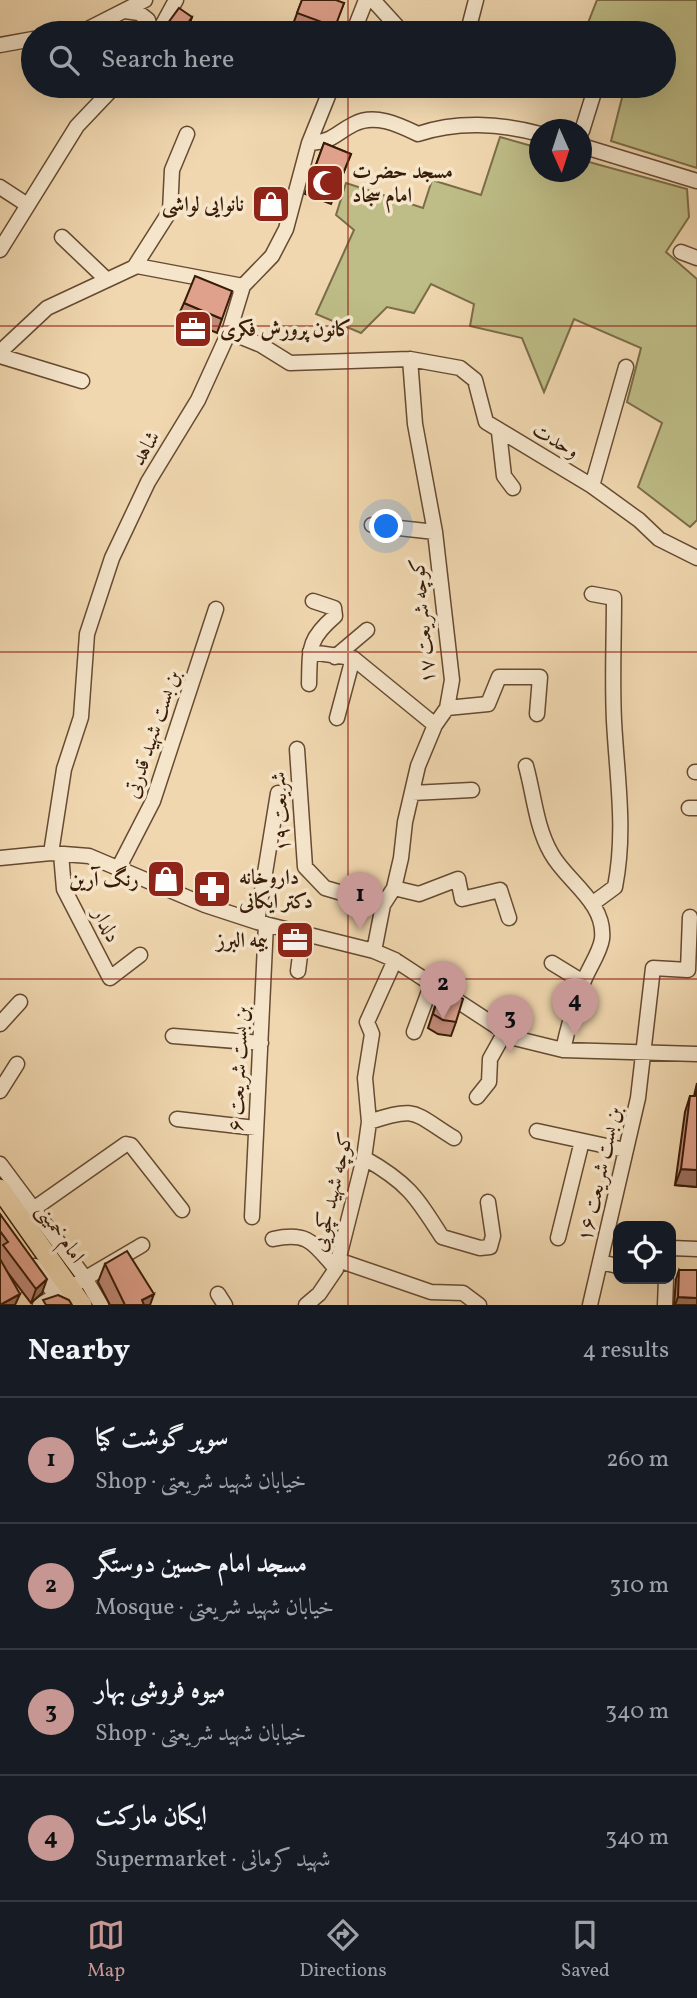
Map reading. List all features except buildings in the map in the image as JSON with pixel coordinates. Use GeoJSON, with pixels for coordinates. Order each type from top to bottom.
{"type":"FeatureCollection","features":[{"type":"Feature","properties":{"kind":"main road","name":"امام خمینی"},"geometry":{"type":"LineString","coordinates":[[0,1189],[29,1213],[68,1291],[82,1305]]}},
{"type":"Feature","properties":{"kind":"street"},"geometry":{"type":"LineString","coordinates":[[105,21],[145,0]]}},
{"type":"Feature","properties":{"kind":"street"},"geometry":{"type":"LineString","coordinates":[[165,21],[177,0]]}},
{"type":"Feature","properties":{"kind":"street"},"geometry":{"type":"LineString","coordinates":[[358,21],[366,0]]}},
{"type":"Feature","properties":{"kind":"street"},"geometry":{"type":"LineString","coordinates":[[373,0],[392,21]]}},
{"type":"Feature","properties":{"kind":"street"},"geometry":{"type":"LineString","coordinates":[[471,21],[476,0]]}},
{"type":"Feature","properties":{"kind":"street"},"geometry":{"type":"LineString","coordinates":[[125,11],[139,13],[148,21]]}},
{"type":"Feature","properties":{"kind":"street"},"geometry":{"type":"LineString","coordinates":[[0,45],[21,41]]}},
{"type":"Feature","properties":{"kind":"street"},"geometry":{"type":"LineString","coordinates":[[0,250],[26,204],[77,126],[104,98]]}},
{"type":"Feature","properties":{"kind":"street","name":"شاهد"},"geometry":{"type":"LineString","coordinates":[[56,853],[64,769],[81,717],[87,634],[112,558],[148,482],[198,400],[229,332],[243,286],[272,256],[286,229],[309,142],[327,98]]}},
{"type":"Feature","properties":{"kind":"street"},"geometry":{"type":"LineString","coordinates":[[586,119],[592,98]]}},
{"type":"Feature","properties":{"kind":"street"},"geometry":{"type":"LineString","coordinates":[[309,142],[328,142],[356,123],[391,121],[418,134],[443,125],[480,125],[529,132]]}},
{"type":"Feature","properties":{"kind":"street"},"geometry":{"type":"LineString","coordinates":[[82,382],[0,354],[47,307],[135,266],[170,211],[172,170],[187,134]]}},
{"type":"Feature","properties":{"kind":"street"},"geometry":{"type":"LineString","coordinates":[[592,149],[697,181]]}},
{"type":"Feature","properties":{"kind":"street"},"geometry":{"type":"LineString","coordinates":[[0,187],[26,204]]}},
{"type":"Feature","properties":{"kind":"street"},"geometry":{"type":"LineString","coordinates":[[62,237],[106,279]]}},
{"type":"Feature","properties":{"kind":"street"},"geometry":{"type":"LineString","coordinates":[[681,252],[697,258]]}},
{"type":"Feature","properties":{"kind":"street"},"geometry":{"type":"LineString","coordinates":[[135,266],[243,286]]}},
{"type":"Feature","properties":{"kind":"street","name":"وحدت"},"geometry":{"type":"LineString","coordinates":[[229,332],[261,345],[290,363],[410,359],[460,368],[475,380],[486,422],[592,486],[660,539],[697,558]]}},
{"type":"Feature","properties":{"kind":"street","name":"کوچه شریعت ۱۷"},"geometry":{"type":"LineString","coordinates":[[374,951],[383,905],[394,888],[418,766],[435,725],[447,708],[452,680],[435,532],[415,424],[410,359]]}},
{"type":"Feature","properties":{"kind":"street"},"geometry":{"type":"LineString","coordinates":[[592,486],[626,367]]}},
{"type":"Feature","properties":{"kind":"street"},"geometry":{"type":"LineString","coordinates":[[499,432],[504,476],[513,488]]}},
{"type":"Feature","properties":{"kind":"street"},"geometry":{"type":"LineString","coordinates":[[372,526],[435,532]]}},
{"type":"Feature","properties":{"kind":"street"},"geometry":{"type":"LineString","coordinates":[[592,593],[614,598],[614,722],[622,794],[619,865],[615,887],[592,904]]}},
{"type":"Feature","properties":{"kind":"street"},"geometry":{"type":"LineString","coordinates":[[309,684],[310,652],[316,632],[335,616],[334,608],[313,601]]}},
{"type":"Feature","properties":{"kind":"street","name":"بن بست شهید قدرتی"},"geometry":{"type":"LineString","coordinates":[[118,869],[153,801],[216,609]]}},
{"type":"Feature","properties":{"kind":"street"},"geometry":{"type":"LineString","coordinates":[[334,657],[366,630]]}},
{"type":"Feature","properties":{"kind":"street"},"geometry":{"type":"LineString","coordinates":[[310,652],[353,658],[435,725]]}},
{"type":"Feature","properties":{"kind":"street"},"geometry":{"type":"LineString","coordinates":[[337,718],[353,658]]}},
{"type":"Feature","properties":{"kind":"street"},"geometry":{"type":"LineString","coordinates":[[447,708],[488,704],[499,677],[540,677],[537,714]]}},
{"type":"Feature","properties":{"kind":"street","name":"شریعت ۱۹"},"geometry":{"type":"LineString","coordinates":[[297,749],[305,867],[325,888],[383,905]]}},
{"type":"Feature","properties":{"kind":"street"},"geometry":{"type":"LineString","coordinates":[[526,766],[543,838],[552,856],[592,904],[602,923],[602,941],[583,982],[563,1050]]}},
{"type":"Feature","properties":{"kind":"street"},"geometry":{"type":"LineString","coordinates":[[412,793],[472,790]]}},
{"type":"Feature","properties":{"kind":"street","name":"بن بست شریعت ۶"},"geometry":{"type":"LineString","coordinates":[[252,1217],[261,1044],[262,923],[278,793]]}},
{"type":"Feature","properties":{"kind":"street"},"geometry":{"type":"LineString","coordinates":[[0,858],[56,853],[89,856],[205,905],[262,923],[374,951],[395,960],[514,1038],[563,1050],[697,1054]]}},
{"type":"Feature","properties":{"kind":"street","name":"دلدار"},"geometry":{"type":"LineString","coordinates":[[56,853],[64,889],[110,978],[140,955]]}},
{"type":"Feature","properties":{"kind":"street"},"geometry":{"type":"LineString","coordinates":[[394,888],[419,894],[458,878],[462,899],[500,890],[509,918]]}},
{"type":"Feature","properties":{"kind":"street","name":"بن بست شریعت ۱۶"},"geometry":{"type":"LineString","coordinates":[[590,1305],[638,1098],[653,968],[688,970],[690,917]]}},
{"type":"Feature","properties":{"kind":"street"},"geometry":{"type":"LineString","coordinates":[[298,971],[303,932]]}},
{"type":"Feature","properties":{"kind":"street","name":"کوچه شهید کچویی"},"geometry":{"type":"LineString","coordinates":[[306,1305],[320,1294],[337,1264],[364,1157],[369,1122],[365,1078],[372,1034],[367,1022],[395,960]]}},
{"type":"Feature","properties":{"kind":"street"},"geometry":{"type":"LineString","coordinates":[[552,963],[583,982]]}},
{"type":"Feature","properties":{"kind":"street"},"geometry":{"type":"LineString","coordinates":[[414,1032],[431,986]]}},
{"type":"Feature","properties":{"kind":"street"},"geometry":{"type":"LineString","coordinates":[[0,1024],[20,1002]]}},
{"type":"Feature","properties":{"kind":"street"},"geometry":{"type":"LineString","coordinates":[[477,1097],[489,1082],[490,1059],[505,1032]]}},
{"type":"Feature","properties":{"kind":"street"},"geometry":{"type":"LineString","coordinates":[[173,1037],[261,1044]]}},
{"type":"Feature","properties":{"kind":"street"},"geometry":{"type":"LineString","coordinates":[[0,1091],[17,1064]]}},
{"type":"Feature","properties":{"kind":"street"},"geometry":{"type":"LineString","coordinates":[[369,1122],[403,1111],[412,1112],[454,1138]]}},
{"type":"Feature","properties":{"kind":"street"},"geometry":{"type":"LineString","coordinates":[[177,1119],[256,1128]]}},
{"type":"Feature","properties":{"kind":"street"},"geometry":{"type":"LineString","coordinates":[[537,1131],[625,1150]]}},
{"type":"Feature","properties":{"kind":"street"},"geometry":{"type":"LineString","coordinates":[[558,1237],[582,1140]]}},
{"type":"Feature","properties":{"kind":"street"},"geometry":{"type":"LineString","coordinates":[[0,1164],[29,1213],[126,1144],[131,1145],[182,1210]]}},
{"type":"Feature","properties":{"kind":"street"},"geometry":{"type":"LineString","coordinates":[[364,1157],[394,1175],[413,1192],[442,1237],[480,1248],[491,1247],[493,1236],[488,1202]]}},
{"type":"Feature","properties":{"kind":"street"},"geometry":{"type":"LineString","coordinates":[[273,1239],[294,1234],[310,1240],[337,1264],[431,1292],[463,1293],[479,1305]]}},
{"type":"Feature","properties":{"kind":"street"},"geometry":{"type":"LineString","coordinates":[[40,1305],[68,1291],[142,1245]]}},
{"type":"Feature","properties":{"kind":"street"},"geometry":{"type":"LineString","coordinates":[[676,1248],[697,1249]]}},
{"type":"Feature","properties":{"kind":"street"},"geometry":{"type":"LineString","coordinates":[[24,1251],[68,1291],[101,1305]]}},
{"type":"Feature","properties":{"kind":"street"},"geometry":{"type":"LineString","coordinates":[[600,1262],[613,1265]]}},
{"type":"Feature","properties":{"kind":"street"},"geometry":{"type":"LineString","coordinates":[[665,1305],[666,1284]]}},
{"type":"Feature","properties":{"kind":"shaded area"},"geometry":{"type":"Polygon","coordinates":[[[597,0],[697,0],[697,168],[611,141],[622,98],[676,98],[676,21],[589,21],[597,0]]]}},
{"type":"Feature","properties":{"kind":"shaded area"},"geometry":{"type":"Polygon","coordinates":[[[500,137],[529,145],[529,182],[592,182],[592,163],[687,189],[689,217],[666,252],[697,279],[697,520],[690,527],[638,487],[662,423],[627,402],[641,348],[574,319],[544,392],[522,338],[470,326],[474,304],[431,284],[414,313],[387,307],[361,333],[316,314],[354,230],[336,215],[346,183],[423,208],[432,180],[481,195],[500,137]]]}},
{"type":"Feature","properties":{"kind":"place","name":"مسجد حضرت امام سجاد"},"geometry":{"type":"Point","coordinates":[325,183]}},
{"type":"Feature","properties":{"kind":"place","name":"نانوایی لواشی"},"geometry":{"type":"Point","coordinates":[271,204]}},
{"type":"Feature","properties":{"kind":"place","name":"کانون پرورش فکری"},"geometry":{"type":"Point","coordinates":[193,329]}},
{"type":"Feature","properties":{"kind":"place","name":"رنگ آرین"},"geometry":{"type":"Point","coordinates":[166,879]}},
{"type":"Feature","properties":{"kind":"place","name":"داروخانه دکتر ایکانی"},"geometry":{"type":"Point","coordinates":[212,889]}},
{"type":"Feature","properties":{"kind":"place","name":"سوپر گوشت کیا"},"geometry":{"type":"Point","coordinates":[360,930]}},
{"type":"Feature","properties":{"kind":"place","name":"بیمه البرز"},"geometry":{"type":"Point","coordinates":[295,940]}},
{"type":"Feature","properties":{"kind":"place","name":"مسجد امام حسین دوستگر"},"geometry":{"type":"Point","coordinates":[443,1019]}},
{"type":"Feature","properties":{"kind":"place","name":"ایکان مارکت"},"geometry":{"type":"Point","coordinates":[575,1036]}},
{"type":"Feature","properties":{"kind":"place","name":"میوه فروشی بهار"},"geometry":{"type":"Point","coordinates":[510,1053]}}]}
